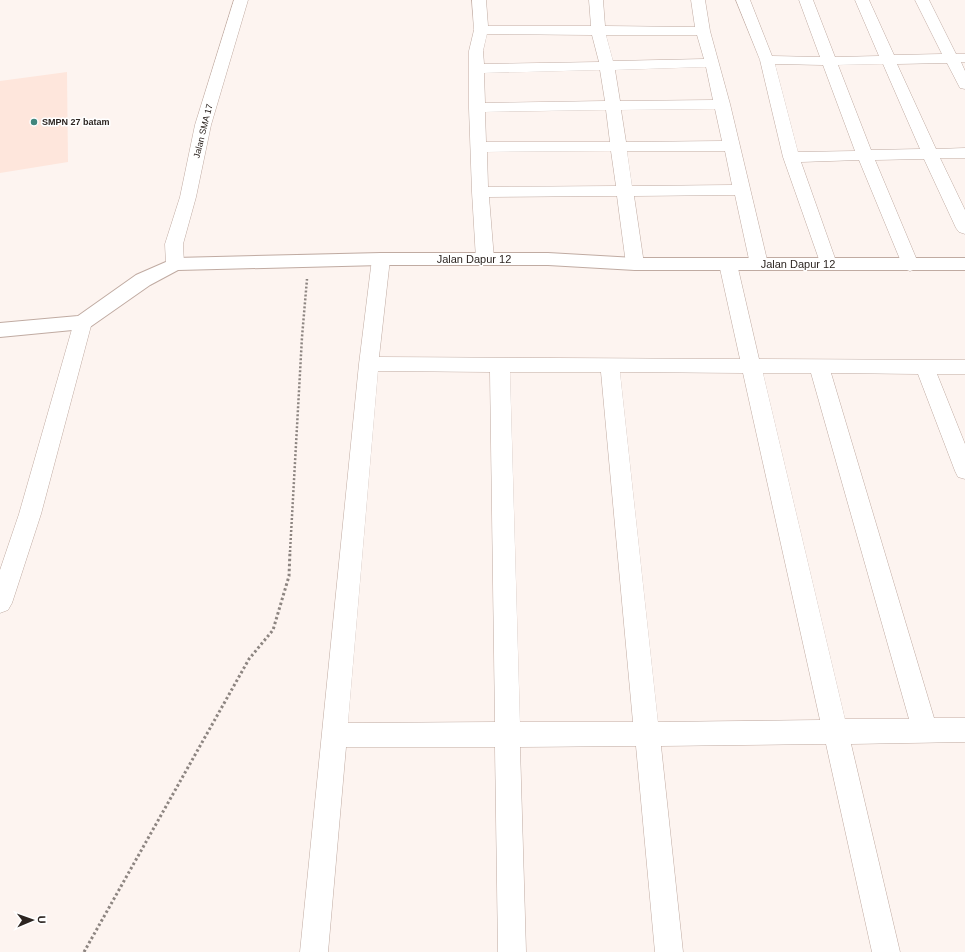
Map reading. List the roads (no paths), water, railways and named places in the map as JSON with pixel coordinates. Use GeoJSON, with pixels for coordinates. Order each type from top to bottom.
{"type":"FeatureCollection","features":[{"type":"Feature","properties":{"kind":"street","name":"Jalan SMA 17"},"geometry":{"type":"LineString","coordinates":[[175,264],[174,244],[188,197],[203,124],[241,0]]}},
{"type":"Feature","properties":{"kind":"street"},"geometry":{"type":"LineString","coordinates":[[479,0],[481,30],[476,51],[477,108],[480,192],[485,259]]}},
{"type":"Feature","properties":{"kind":"street"},"geometry":{"type":"LineString","coordinates":[[596,0],[598,30],[607,65],[635,264]]}},
{"type":"Feature","properties":{"kind":"street"},"geometry":{"type":"LineString","coordinates":[[698,0],[703,31],[722,104],[759,264]]}},
{"type":"Feature","properties":{"kind":"street"},"geometry":{"type":"LineString","coordinates":[[743,0],[767,60],[791,157],[828,264]]}},
{"type":"Feature","properties":{"kind":"street"},"geometry":{"type":"LineString","coordinates":[[806,0],[910,265]]}},
{"type":"Feature","properties":{"kind":"street"},"geometry":{"type":"LineString","coordinates":[[862,0],[930,154],[965,228]]}},
{"type":"Feature","properties":{"kind":"street"},"geometry":{"type":"LineString","coordinates":[[922,0],[958,58],[965,85]]}},
{"type":"Feature","properties":{"kind":"street"},"geometry":{"type":"LineString","coordinates":[[481,30],[703,31]]}},
{"type":"Feature","properties":{"kind":"street"},"geometry":{"type":"LineString","coordinates":[[767,60],[829,61],[958,58]]}},
{"type":"Feature","properties":{"kind":"street"},"geometry":{"type":"LineString","coordinates":[[477,68],[712,63]]}},
{"type":"Feature","properties":{"kind":"street"},"geometry":{"type":"LineString","coordinates":[[477,108],[722,104]]}},
{"type":"Feature","properties":{"kind":"street"},"geometry":{"type":"LineString","coordinates":[[478,147],[731,146]]}},
{"type":"Feature","properties":{"kind":"street"},"geometry":{"type":"LineString","coordinates":[[791,157],[965,153]]}},
{"type":"Feature","properties":{"kind":"street"},"geometry":{"type":"LineString","coordinates":[[480,192],[742,190]]}},
{"type":"Feature","properties":{"kind":"street","name":"Jalan Dapur 12"},"geometry":{"type":"LineString","coordinates":[[0,330],[83,322],[143,280],[175,264],[381,259],[548,259],[635,264],[965,264]]}},
{"type":"Feature","properties":{"kind":"street"},"geometry":{"type":"LineString","coordinates":[[314,952],[369,364],[381,259]]}},
{"type":"Feature","properties":{"kind":"street"},"geometry":{"type":"LineString","coordinates":[[728,264],[886,952]]}},
{"type":"Feature","properties":{"kind":"street"},"geometry":{"type":"LineString","coordinates":[[0,603],[30,514],[83,322]]}},
{"type":"Feature","properties":{"kind":"street"},"geometry":{"type":"LineString","coordinates":[[369,364],[965,367]]}},
{"type":"Feature","properties":{"kind":"street"},"geometry":{"type":"LineString","coordinates":[[500,365],[512,952]]}},
{"type":"Feature","properties":{"kind":"street"},"geometry":{"type":"LineString","coordinates":[[610,366],[669,952]]}},
{"type":"Feature","properties":{"kind":"street"},"geometry":{"type":"LineString","coordinates":[[819,367],[925,730]]}},
{"type":"Feature","properties":{"kind":"street"},"geometry":{"type":"LineString","coordinates":[[925,367],[965,471]]}},
{"type":"Feature","properties":{"kind":"street"},"geometry":{"type":"LineString","coordinates":[[335,735],[648,734],[965,730]]}},
{"type":"Feature","properties":{"kind":"place","name":"SMPN 27 batam"},"geometry":{"type":"Point","coordinates":[34,122]}}]}
